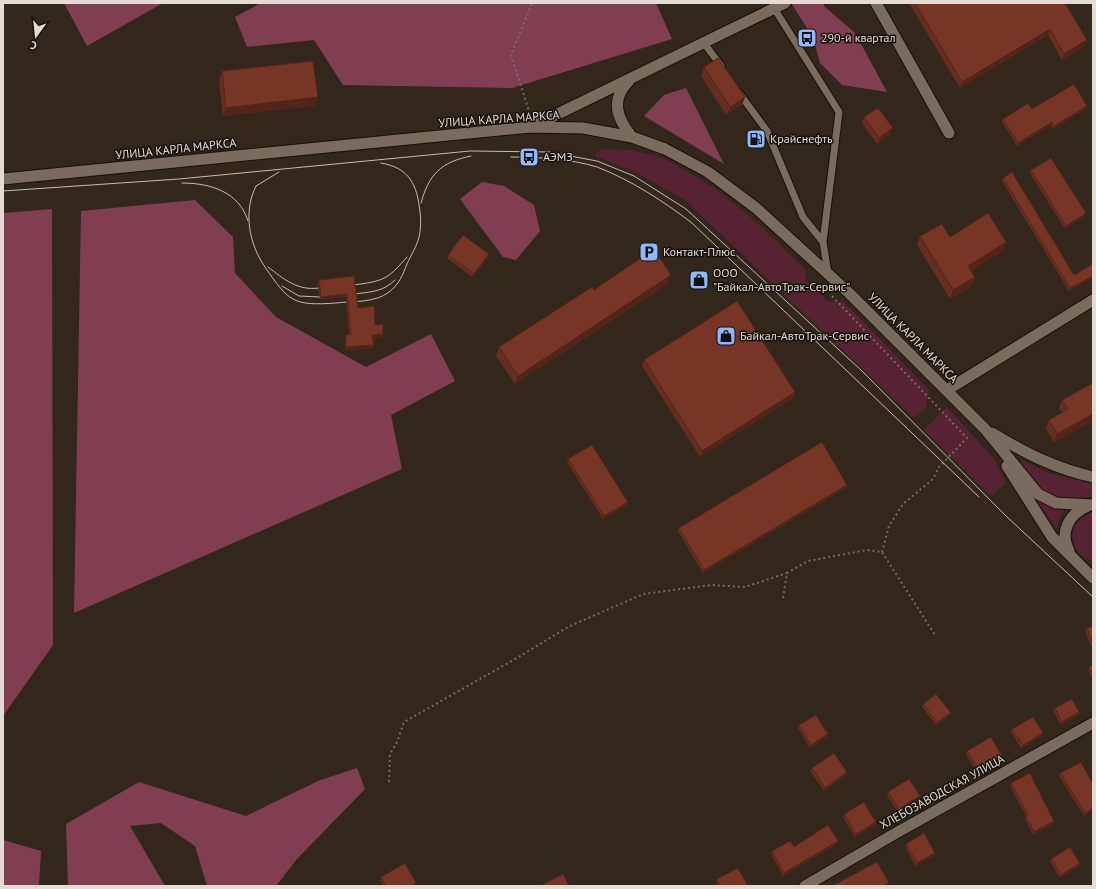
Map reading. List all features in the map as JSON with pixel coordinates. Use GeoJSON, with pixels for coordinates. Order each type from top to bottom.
{"type":"FeatureCollection","features":[{"type":"Feature","properties":{"kind":"street"},"geometry":{"type":"LineString","coordinates":[[531,127],[785,3]]}},
{"type":"Feature","properties":{"kind":"street"},"geometry":{"type":"LineString","coordinates":[[876,3],[949,133]]}},
{"type":"Feature","properties":{"kind":"street"},"geometry":{"type":"LineString","coordinates":[[632,137],[622,126],[617,106],[619,94],[624,86],[634,76]]}},
{"type":"Feature","properties":{"kind":"street","name":"УЛИЦА КАРЛА МАРКСА"},"geometry":{"type":"LineString","coordinates":[[3,179],[531,127],[583,128],[632,137],[665,149],[708,172],[756,208],[828,274],[947,390],[985,429],[1030,486],[1042,497],[1060,504],[1093,505]]}},
{"type":"Feature","properties":{"kind":"street"},"geometry":{"type":"LineString","coordinates":[[947,390],[1093,300]]}},
{"type":"Feature","properties":{"kind":"street"},"geometry":{"type":"LineString","coordinates":[[985,429],[1035,458],[1064,470],[1093,477]]}},
{"type":"Feature","properties":{"kind":"street","name":"УЛИЦА КАРЛА МАРКСА"},"geometry":{"type":"LineString","coordinates":[[985,429],[1052,537],[1093,578]]}},
{"type":"Feature","properties":{"kind":"street"},"geometry":{"type":"LineString","coordinates":[[1093,505],[1081,509],[1074,514],[1065,530],[1066,545],[1076,561],[1093,568]]}},
{"type":"Feature","properties":{"kind":"street","name":"ХЛЕБОЗАВОДСКАЯ УЛИЦА"},"geometry":{"type":"LineString","coordinates":[[805,886],[896,833],[1093,723]]}},
{"type":"Feature","properties":{"kind":"lane"},"geometry":{"type":"LineString","coordinates":[[774,8],[839,112],[823,242],[828,274]]}},
{"type":"Feature","properties":{"kind":"lane"},"geometry":{"type":"LineString","coordinates":[[704,43],[726,74]]}},
{"type":"Feature","properties":{"kind":"lane"},"geometry":{"type":"LineString","coordinates":[[735,87],[767,131],[803,217],[823,242]]}},
{"type":"Feature","properties":{"kind":"path"},"geometry":{"type":"LineString","coordinates":[[530,114],[511,55],[532,3]]}},
{"type":"Feature","properties":{"kind":"path"},"geometry":{"type":"LineString","coordinates":[[832,296],[967,438],[939,467],[933,479],[903,504],[889,526],[882,552],[935,635]]}},
{"type":"Feature","properties":{"kind":"path"},"geometry":{"type":"LineString","coordinates":[[389,782],[390,754],[397,742],[404,722],[518,658],[568,627],[643,594],[711,585],[745,587],[788,573],[808,561],[867,550],[882,552]]}},
{"type":"Feature","properties":{"kind":"path"},"geometry":{"type":"LineString","coordinates":[[783,598],[788,573]]}},
{"type":"Feature","properties":{"kind":"shaded area"},"geometry":{"type":"Polygon","coordinates":[[[64,3],[163,3],[87,46],[64,3]]]}},
{"type":"Feature","properties":{"kind":"shaded area"},"geometry":{"type":"Polygon","coordinates":[[[261,3],[656,3],[672,39],[512,88],[343,85],[314,40],[247,47],[235,17],[261,3]]]}},
{"type":"Feature","properties":{"kind":"shaded area"},"geometry":{"type":"Polygon","coordinates":[[[791,3],[824,3],[824,6],[855,33],[887,92],[842,85],[820,63],[813,37],[791,3]]]}},
{"type":"Feature","properties":{"kind":"shaded area"},"geometry":{"type":"Polygon","coordinates":[[[686,88],[724,164],[644,116],[664,95],[686,88]]]}},
{"type":"Feature","properties":{"kind":"shaded area"},"geometry":{"type":"Polygon","coordinates":[[[601,149],[632,150],[666,159],[716,189],[760,225],[806,270],[805,280],[828,301],[844,302],[929,390],[926,408],[914,418],[685,200],[639,174],[595,156],[601,149]]]}},
{"type":"Feature","properties":{"kind":"shaded area"},"geometry":{"type":"Polygon","coordinates":[[[482,182],[504,186],[534,205],[540,231],[516,260],[503,257],[460,199],[482,182]]]}},
{"type":"Feature","properties":{"kind":"shaded area"},"geometry":{"type":"Polygon","coordinates":[[[195,200],[233,237],[235,273],[276,317],[366,367],[431,334],[455,381],[391,415],[402,469],[74,613],[81,211],[195,200]]]}},
{"type":"Feature","properties":{"kind":"shaded area"},"geometry":{"type":"Polygon","coordinates":[[[52,209],[53,645],[3,716],[3,213],[52,209]]]}},
{"type":"Feature","properties":{"kind":"shaded area"},"geometry":{"type":"Polygon","coordinates":[[[947,407],[994,459],[1006,483],[991,496],[924,430],[947,407]]]}},
{"type":"Feature","properties":{"kind":"shaded area"},"geometry":{"type":"Polygon","coordinates":[[[1020,459],[1048,473],[1093,484],[1093,496],[1067,501],[1043,493],[1027,474],[1020,459]]]}},
{"type":"Feature","properties":{"kind":"shaded area"},"geometry":{"type":"Polygon","coordinates":[[[1036,499],[1054,508],[1065,510],[1059,518],[1057,529],[1036,499]]]}},
{"type":"Feature","properties":{"kind":"shaded area"},"geometry":{"type":"Polygon","coordinates":[[[1093,513],[1093,561],[1084,557],[1078,552],[1074,544],[1073,536],[1074,528],[1078,521],[1084,516],[1093,513]]]}},
{"type":"Feature","properties":{"kind":"shaded area"},"geometry":{"type":"Polygon","coordinates":[[[357,768],[365,789],[297,859],[276,886],[207,886],[195,846],[161,823],[130,826],[165,886],[68,886],[66,824],[139,782],[246,816],[318,781],[357,768]]]}},
{"type":"Feature","properties":{"kind":"shaded area"},"geometry":{"type":"Polygon","coordinates":[[[3,840],[41,851],[39,886],[3,886],[3,840]]]}},
{"type":"Feature","properties":{"kind":"building"},"geometry":{"type":"Polygon","coordinates":[[[915,3],[1065,3],[1087,40],[1064,54],[1050,29],[962,82],[915,3]]]}},
{"type":"Feature","properties":{"kind":"building"},"geometry":{"type":"Polygon","coordinates":[[[718,58],[745,97],[730,107],[704,67],[718,58]]]}},
{"type":"Feature","properties":{"kind":"building"},"geometry":{"type":"Polygon","coordinates":[[[313,61],[318,97],[226,108],[222,71],[313,61]]]}},
{"type":"Feature","properties":{"kind":"building"},"geometry":{"type":"Polygon","coordinates":[[[1074,84],[1087,106],[1054,126],[1052,122],[1018,143],[1003,119],[1028,103],[1032,109],[1074,84]]]}},
{"type":"Feature","properties":{"kind":"building"},"geometry":{"type":"Polygon","coordinates":[[[878,108],[893,128],[879,138],[864,117],[878,108]]]}},
{"type":"Feature","properties":{"kind":"building"},"geometry":{"type":"Polygon","coordinates":[[[1051,158],[1086,213],[1066,226],[1031,170],[1051,158]]]}},
{"type":"Feature","properties":{"kind":"building"},"geometry":{"type":"Polygon","coordinates":[[[1012,172],[1074,275],[1093,264],[1093,276],[1070,288],[1003,178],[1012,172]]]}},
{"type":"Feature","properties":{"kind":"building"},"geometry":{"type":"Polygon","coordinates":[[[988,213],[1006,242],[968,266],[975,277],[953,290],[920,236],[942,224],[950,237],[988,213]]]}},
{"type":"Feature","properties":{"kind":"building"},"geometry":{"type":"Polygon","coordinates":[[[463,235],[489,254],[474,274],[448,255],[463,235]]]}},
{"type":"Feature","properties":{"kind":"building"},"geometry":{"type":"Polygon","coordinates":[[[654,249],[671,275],[518,376],[499,347],[592,287],[594,290],[654,249]]]}},
{"type":"Feature","properties":{"kind":"building"},"geometry":{"type":"Polygon","coordinates":[[[354,276],[358,308],[374,306],[375,325],[383,324],[383,334],[372,335],[374,345],[346,347],[346,335],[351,334],[347,294],[321,297],[319,280],[354,276]]]}},
{"type":"Feature","properties":{"kind":"building"},"geometry":{"type":"Polygon","coordinates":[[[737,301],[795,392],[702,451],[644,360],[737,301]]]}},
{"type":"Feature","properties":{"kind":"building"},"geometry":{"type":"Polygon","coordinates":[[[1093,383],[1093,414],[1057,434],[1049,420],[1068,409],[1062,400],[1093,383]]]}},
{"type":"Feature","properties":{"kind":"building"},"geometry":{"type":"Polygon","coordinates":[[[822,442],[847,485],[704,570],[679,528],[822,442]]]}},
{"type":"Feature","properties":{"kind":"building"},"geometry":{"type":"Polygon","coordinates":[[[592,445],[628,502],[604,516],[568,459],[592,445]]]}},
{"type":"Feature","properties":{"kind":"building"},"geometry":{"type":"Polygon","coordinates":[[[1093,626],[1093,644],[1087,628],[1093,626]]]}},
{"type":"Feature","properties":{"kind":"building"},"geometry":{"type":"Polygon","coordinates":[[[1093,664],[1093,674],[1089,667],[1093,664]]]}},
{"type":"Feature","properties":{"kind":"building"},"geometry":{"type":"Polygon","coordinates":[[[936,694],[951,713],[937,722],[923,704],[936,694]]]}},
{"type":"Feature","properties":{"kind":"building"},"geometry":{"type":"Polygon","coordinates":[[[1072,699],[1079,712],[1062,722],[1055,708],[1072,699]]]}},
{"type":"Feature","properties":{"kind":"building"},"geometry":{"type":"Polygon","coordinates":[[[816,715],[828,734],[811,745],[799,725],[816,715]]]}},
{"type":"Feature","properties":{"kind":"building"},"geometry":{"type":"Polygon","coordinates":[[[1033,717],[1043,733],[1023,745],[1012,729],[1033,717]]]}},
{"type":"Feature","properties":{"kind":"building"},"geometry":{"type":"Polygon","coordinates":[[[991,737],[1002,756],[978,770],[967,751],[991,737]]]}},
{"type":"Feature","properties":{"kind":"building"},"geometry":{"type":"Polygon","coordinates":[[[834,753],[847,772],[825,788],[812,768],[834,753]]]}},
{"type":"Feature","properties":{"kind":"building"},"geometry":{"type":"Polygon","coordinates":[[[1081,762],[1093,784],[1093,808],[1085,813],[1060,773],[1081,762]]]}},
{"type":"Feature","properties":{"kind":"building"},"geometry":{"type":"Polygon","coordinates":[[[1030,773],[1054,821],[1034,832],[1026,816],[1028,815],[1011,783],[1030,773]]]}},
{"type":"Feature","properties":{"kind":"building"},"geometry":{"type":"Polygon","coordinates":[[[909,779],[920,796],[899,809],[888,792],[909,779]]]}},
{"type":"Feature","properties":{"kind":"building"},"geometry":{"type":"Polygon","coordinates":[[[864,802],[876,822],[856,834],[844,814],[864,802]]]}},
{"type":"Feature","properties":{"kind":"building"},"geometry":{"type":"Polygon","coordinates":[[[828,825],[838,841],[784,873],[772,851],[790,841],[794,847],[828,825]]]}},
{"type":"Feature","properties":{"kind":"building"},"geometry":{"type":"Polygon","coordinates":[[[924,833],[935,853],[917,863],[906,844],[924,833]]]}},
{"type":"Feature","properties":{"kind":"building"},"geometry":{"type":"Polygon","coordinates":[[[1070,847],[1080,863],[1061,875],[1051,859],[1070,847]]]}},
{"type":"Feature","properties":{"kind":"building"},"geometry":{"type":"Polygon","coordinates":[[[877,862],[889,883],[883,886],[832,886],[877,862]]]}},
{"type":"Feature","properties":{"kind":"building"},"geometry":{"type":"Polygon","coordinates":[[[405,863],[416,883],[410,886],[386,886],[381,877],[405,863]]]}},
{"type":"Feature","properties":{"kind":"building"},"geometry":{"type":"Polygon","coordinates":[[[738,868],[748,886],[721,886],[717,879],[738,868]]]}},
{"type":"Feature","properties":{"kind":"building"},"geometry":{"type":"Polygon","coordinates":[[[563,874],[569,886],[540,886],[563,874]]]}},
{"type":"Feature","properties":{"kind":"tram line"},"geometry":{"type":"LineString","coordinates":[[3,191],[179,179],[470,151],[549,152],[597,161],[634,176],[686,209],[862,371],[1006,516],[1093,597]]}},
{"type":"Feature","properties":{"kind":"tram line"},"geometry":{"type":"LineString","coordinates":[[421,203],[428,184],[438,171],[452,162],[471,156]]}},
{"type":"Feature","properties":{"kind":"tram line"},"geometry":{"type":"LineString","coordinates":[[511,157],[554,159],[577,162],[597,167],[622,178],[658,199],[681,215],[692,223],[979,497]]}},
{"type":"Feature","properties":{"kind":"tram line"},"geometry":{"type":"LineString","coordinates":[[279,172],[256,186],[252,196],[249,217],[250,228],[259,258],[280,288],[293,299],[310,304],[357,302],[383,296],[398,283],[420,234],[421,224],[419,202],[414,186],[410,179],[399,169],[391,165],[381,163]]}},
{"type":"Feature","properties":{"kind":"tram line"},"geometry":{"type":"LineString","coordinates":[[182,183],[192,183],[212,187],[222,191],[238,202],[248,221]]}},
{"type":"Feature","properties":{"kind":"tram line"},"geometry":{"type":"LineString","coordinates":[[353,285],[372,282],[384,278],[394,271],[407,257]]}},
{"type":"Feature","properties":{"kind":"tram line"},"geometry":{"type":"LineString","coordinates":[[268,267],[285,280],[297,286],[304,288],[319,288]]}},
{"type":"Feature","properties":{"kind":"tram line"},"geometry":{"type":"LineString","coordinates":[[354,294],[381,289],[395,280]]}},
{"type":"Feature","properties":{"kind":"tram line"},"geometry":{"type":"LineString","coordinates":[[282,286],[299,296],[320,297]]}},
{"type":"Feature","properties":{"kind":"place","name":"290-й квартал"},"geometry":{"type":"Point","coordinates":[807,38]}},
{"type":"Feature","properties":{"kind":"place","name":"Крайснефть"},"geometry":{"type":"Point","coordinates":[756,139]}},
{"type":"Feature","properties":{"kind":"place","name":"АЭМЗ"},"geometry":{"type":"Point","coordinates":[529,157]}},
{"type":"Feature","properties":{"kind":"place","name":"Контакт-Плюс"},"geometry":{"type":"Point","coordinates":[649,252]}},
{"type":"Feature","properties":{"kind":"place","name":"ООО \"Байкал-АвтоТрак-Сервис\""},"geometry":{"type":"Point","coordinates":[699,280]}},
{"type":"Feature","properties":{"kind":"place","name":"Байкал-АвтоТрак-Сервис"},"geometry":{"type":"Point","coordinates":[726,336]}}]}
